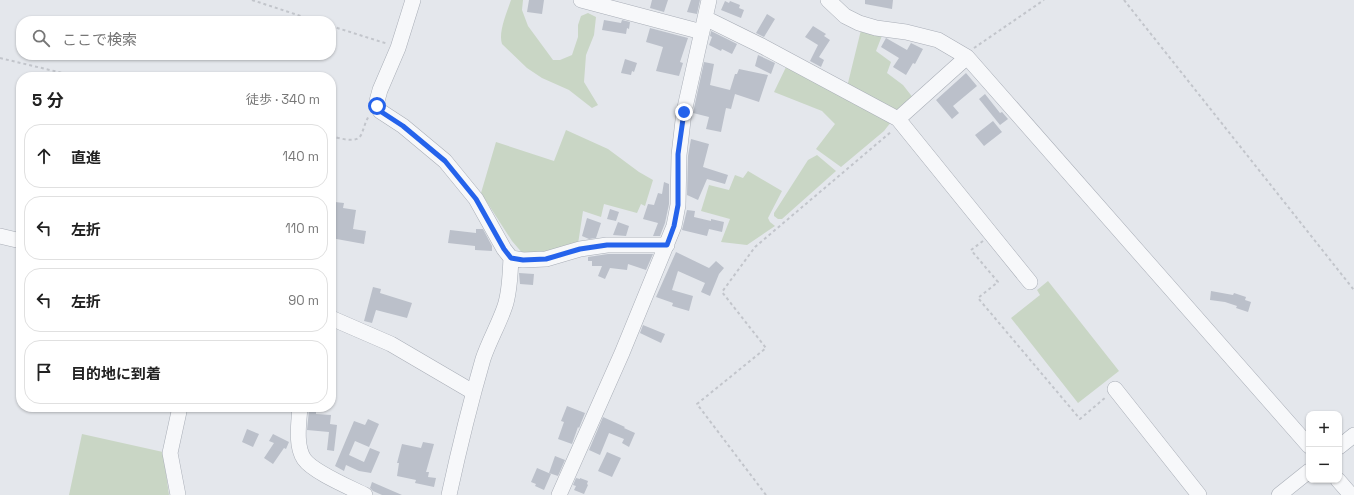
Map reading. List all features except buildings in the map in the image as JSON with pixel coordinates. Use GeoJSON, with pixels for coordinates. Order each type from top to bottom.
{"type":"FeatureCollection","features":[{"type":"Feature","properties":{"kind":"street"},"geometry":{"type":"LineString","coordinates":[[413,0],[398,48],[380,90],[377,106],[380,111],[403,126],[445,161],[476,199],[504,249],[511,258],[509,284],[505,306],[488,344],[465,425],[449,495]]}},
{"type":"Feature","properties":{"kind":"street"},"geometry":{"type":"LineString","coordinates":[[581,0],[703,25],[762,46],[898,119],[1030,282]]}},
{"type":"Feature","properties":{"kind":"street"},"geometry":{"type":"LineString","coordinates":[[560,495],[622,353],[674,226],[678,205],[678,154],[684,112],[709,0]]}},
{"type":"Feature","properties":{"kind":"street"},"geometry":{"type":"LineString","coordinates":[[828,0],[845,16],[859,23],[876,28],[906,32],[938,40],[967,57],[1306,443]]}},
{"type":"Feature","properties":{"kind":"street"},"geometry":{"type":"LineString","coordinates":[[898,119],[967,57]]}},
{"type":"Feature","properties":{"kind":"street"},"geometry":{"type":"LineString","coordinates":[[0,236],[16,240]]}},
{"type":"Feature","properties":{"kind":"street"},"geometry":{"type":"LineString","coordinates":[[511,258],[523,260],[546,259],[580,249],[607,245],[667,245]]}},
{"type":"Feature","properties":{"kind":"street"},"geometry":{"type":"LineString","coordinates":[[336,320],[391,344],[474,392]]}},
{"type":"Feature","properties":{"kind":"street"},"geometry":{"type":"LineString","coordinates":[[1115,389],[1199,495]]}},
{"type":"Feature","properties":{"kind":"street"},"geometry":{"type":"LineString","coordinates":[[178,495],[170,453],[179,412]]}},
{"type":"Feature","properties":{"kind":"street"},"geometry":{"type":"LineString","coordinates":[[300,412],[298,434],[304,458],[312,467],[365,495]]}},
{"type":"Feature","properties":{"kind":"street"},"geometry":{"type":"LineString","coordinates":[[1342,445],[1354,435]]}},
{"type":"Feature","properties":{"kind":"street"},"geometry":{"type":"LineString","coordinates":[[1279,495],[1306,473]]}},
{"type":"Feature","properties":{"kind":"street"},"geometry":{"type":"LineString","coordinates":[[1341,483],[1351,495]]}},
{"type":"Feature","properties":{"kind":"path"},"geometry":{"type":"LineString","coordinates":[[252,0],[301,16]]}},
{"type":"Feature","properties":{"kind":"path"},"geometry":{"type":"LineString","coordinates":[[967,57],[972,49],[1044,0]]}},
{"type":"Feature","properties":{"kind":"path"},"geometry":{"type":"LineString","coordinates":[[1124,0],[1354,290]]}},
{"type":"Feature","properties":{"kind":"path"},"geometry":{"type":"LineString","coordinates":[[336,28],[398,48]]}},
{"type":"Feature","properties":{"kind":"path"},"geometry":{"type":"LineString","coordinates":[[0,58],[58,72]]}},
{"type":"Feature","properties":{"kind":"path"},"geometry":{"type":"LineString","coordinates":[[336,137],[356,139],[361,136],[368,118],[377,106]]}},
{"type":"Feature","properties":{"kind":"path"},"geometry":{"type":"LineString","coordinates":[[766,495],[697,404],[766,348],[722,292],[755,247],[892,131],[898,119]]}},
{"type":"Feature","properties":{"kind":"path"},"geometry":{"type":"LineString","coordinates":[[991,234],[971,250],[998,282],[978,298],[1080,419],[1115,389]]}},
{"type":"Feature","properties":{"kind":"green space"},"geometry":{"type":"Polygon","coordinates":[[[511,0],[523,0],[522,10],[528,26],[553,60],[560,60],[572,55],[578,37],[578,25],[581,16],[588,13],[596,17],[594,35],[586,55],[584,82],[598,105],[592,108],[569,90],[542,78],[527,68],[502,44],[502,28],[511,0]]]}},
{"type":"Feature","properties":{"kind":"green space"},"geometry":{"type":"Polygon","coordinates":[[[861,30],[883,33],[876,51],[891,62],[887,73],[903,85],[914,99],[899,114],[847,87],[861,30]]]}},
{"type":"Feature","properties":{"kind":"green space"},"geometry":{"type":"Polygon","coordinates":[[[787,65],[891,122],[884,131],[841,167],[816,149],[835,124],[822,111],[774,92],[787,65]]]}},
{"type":"Feature","properties":{"kind":"green space"},"geometry":{"type":"Polygon","coordinates":[[[566,130],[608,149],[639,172],[653,180],[645,206],[641,204],[637,213],[604,204],[601,217],[583,211],[578,244],[572,248],[524,255],[512,241],[481,193],[496,142],[554,161],[566,130]]]}},
{"type":"Feature","properties":{"kind":"green space"},"geometry":{"type":"Polygon","coordinates":[[[817,155],[836,171],[782,219],[778,219],[774,216],[774,213],[808,160],[817,155]]]}},
{"type":"Feature","properties":{"kind":"green space"},"geometry":{"type":"Polygon","coordinates":[[[748,171],[782,191],[768,218],[775,226],[747,245],[721,242],[730,219],[701,211],[709,185],[729,190],[735,175],[743,178],[748,171]]]}},
{"type":"Feature","properties":{"kind":"green space"},"geometry":{"type":"Polygon","coordinates":[[[1048,281],[1119,371],[1078,403],[1011,318],[1040,295],[1037,290],[1048,281]]]}},
{"type":"Feature","properties":{"kind":"green space"},"geometry":{"type":"Polygon","coordinates":[[[82,434],[163,452],[169,495],[69,495],[82,434]]]}},
{"type":"Feature","properties":{"kind":"route"},"geometry":{"type":"LineString","coordinates":[[377,106],[380,111],[403,126],[445,161],[476,199],[504,249],[511,258],[523,260],[546,259],[580,249],[607,245],[667,245],[674,226],[678,205],[678,154],[684,112]]}}]}
